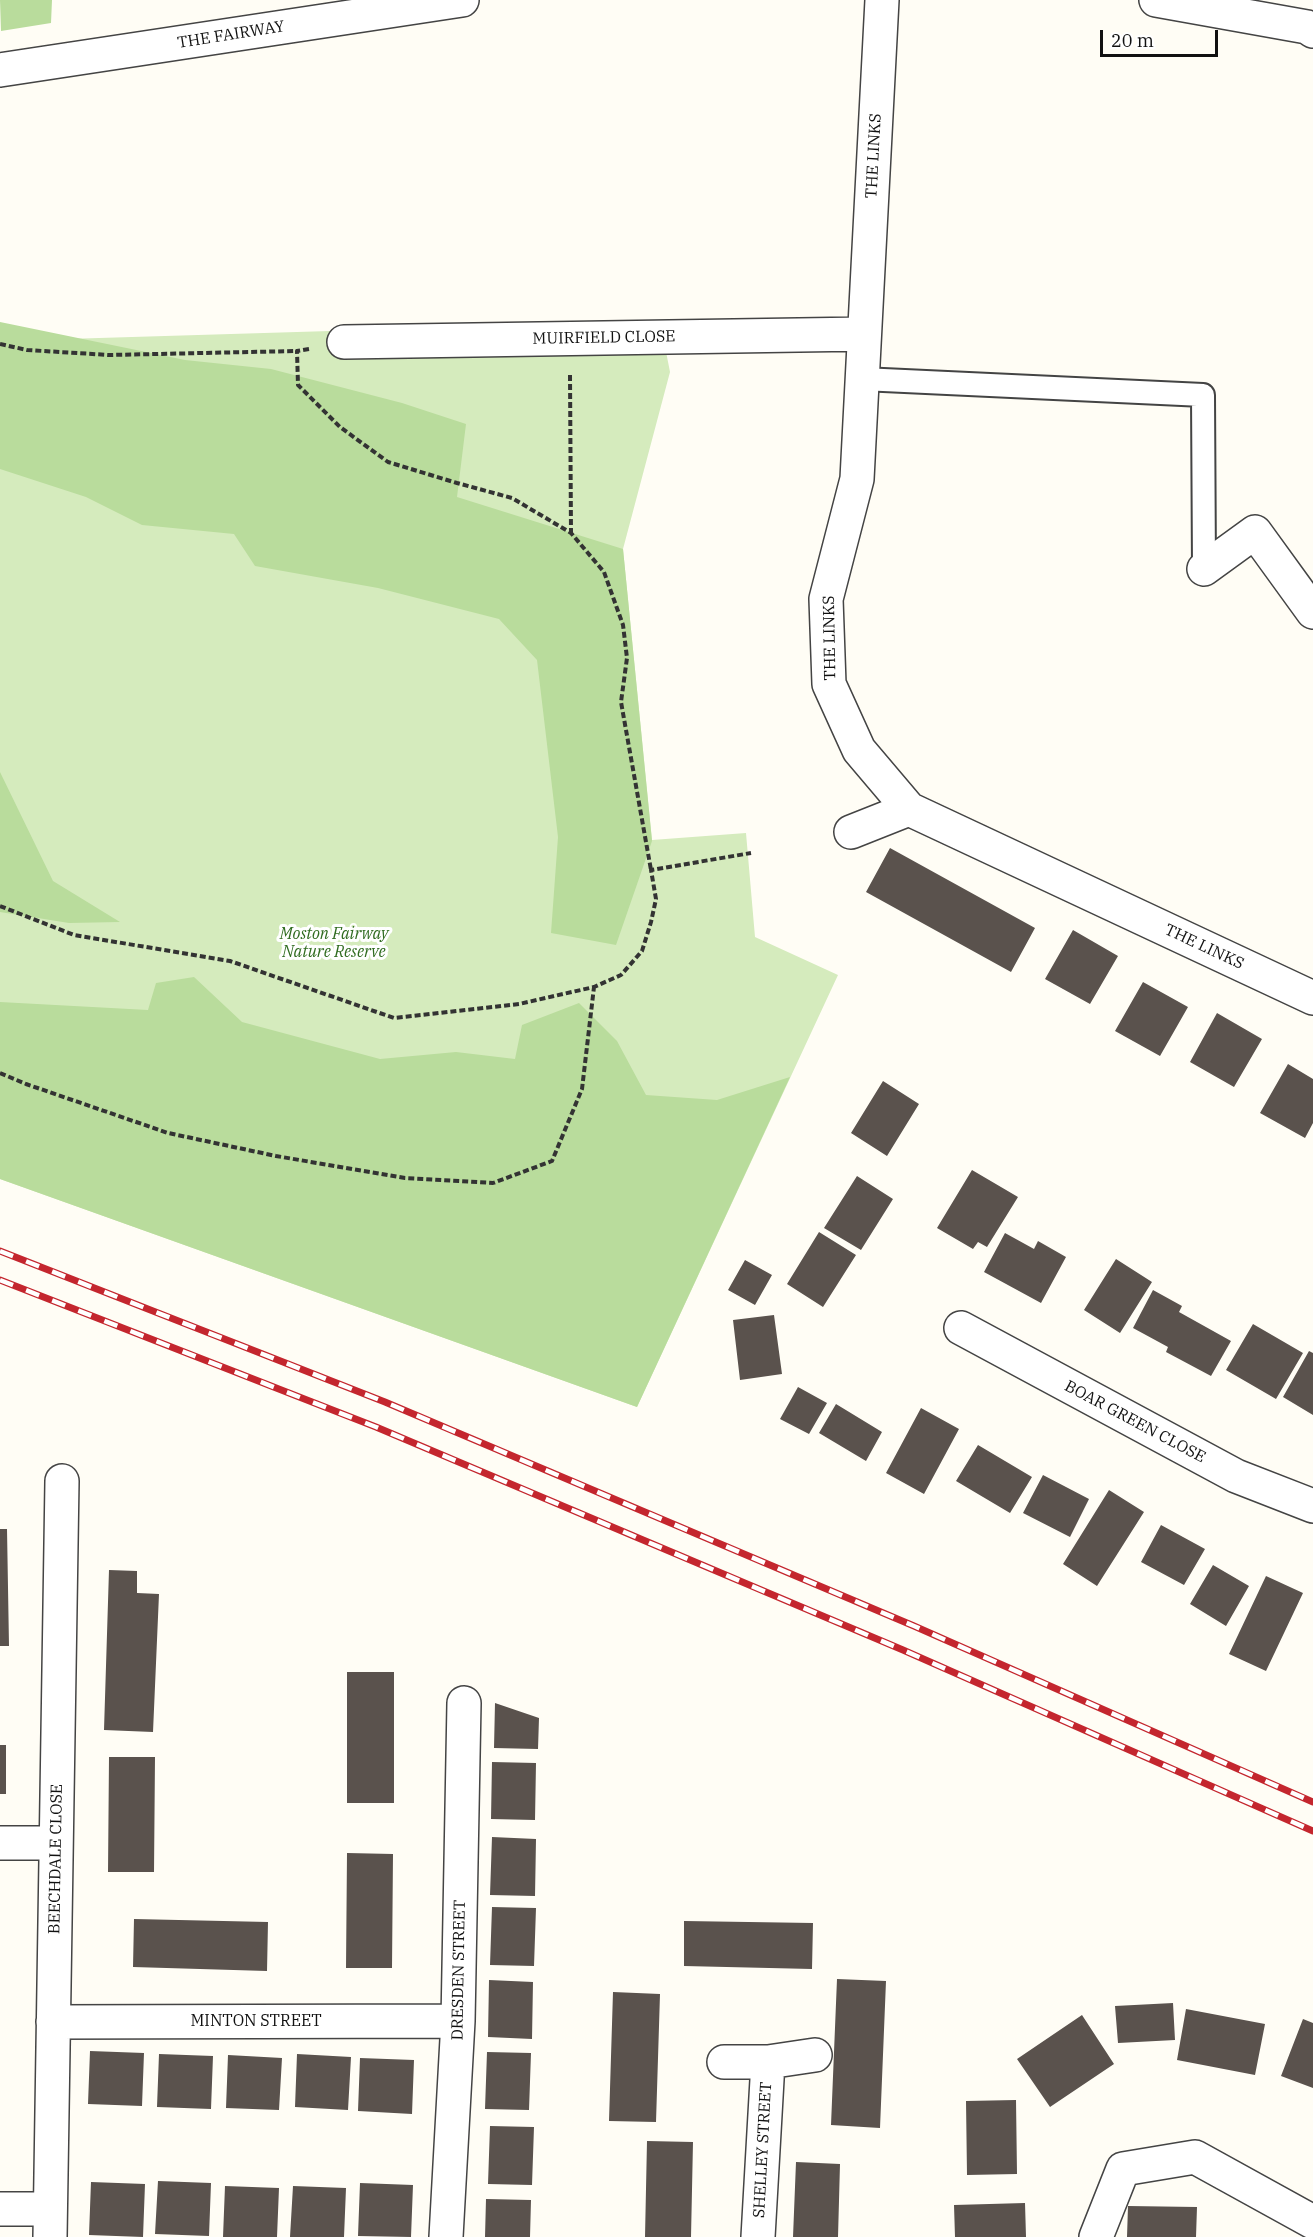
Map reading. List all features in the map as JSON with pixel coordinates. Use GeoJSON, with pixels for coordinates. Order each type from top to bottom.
{"type":"FeatureCollection","features":[{"type":"Feature","properties":{"kind":"street","name":"THE FAIRWAY"},"geometry":{"type":"LineString","coordinates":[[0,70],[462,0]]}},
{"type":"Feature","properties":{"kind":"street","name":"THE LINKS"},"geometry":{"type":"LineString","coordinates":[[882,0],[857,480],[826,599],[829,684],[859,750],[909,809],[1313,998]]}},
{"type":"Feature","properties":{"kind":"street"},"geometry":{"type":"LineString","coordinates":[[1156,0],[1307,27],[1313,31]]}},
{"type":"Feature","properties":{"kind":"street","name":"MUIRFIELD CLOSE"},"geometry":{"type":"LineString","coordinates":[[344,342],[864,334]]}},
{"type":"Feature","properties":{"kind":"street"},"geometry":{"type":"LineString","coordinates":[[1204,569],[1255,532],[1313,612]]}},
{"type":"Feature","properties":{"kind":"street"},"geometry":{"type":"LineString","coordinates":[[851,832],[909,809]]}},
{"type":"Feature","properties":{"kind":"street","name":"BOAR GREEN CLOSE"},"geometry":{"type":"LineString","coordinates":[[961,1328],[1236,1476],[1313,1506]]}},
{"type":"Feature","properties":{"kind":"street","name":"BEECHDALE CLOSE"},"geometry":{"type":"LineString","coordinates":[[50,2223],[62,1481]]}},
{"type":"Feature","properties":{"kind":"street","name":"DRESDEN STREET"},"geometry":{"type":"LineString","coordinates":[[446,2237],[458,2020],[464,1702]]}},
{"type":"Feature","properties":{"kind":"street"},"geometry":{"type":"LineString","coordinates":[[0,1843],[56,1843]]}},
{"type":"Feature","properties":{"kind":"street","name":"MINTON STREET"},"geometry":{"type":"LineString","coordinates":[[53,2022],[458,2020]]}},
{"type":"Feature","properties":{"kind":"street","name":"SHELLEY STREET"},"geometry":{"type":"LineString","coordinates":[[724,2062],[768,2062],[815,2055]]}},
{"type":"Feature","properties":{"kind":"street","name":"SHELLEY STREET"},"geometry":{"type":"LineString","coordinates":[[758,2237],[768,2062]]}},
{"type":"Feature","properties":{"kind":"street"},"geometry":{"type":"LineString","coordinates":[[1095,2237],[1123,2169],[1195,2157],[1313,2222]]}},
{"type":"Feature","properties":{"kind":"street"},"geometry":{"type":"LineString","coordinates":[[0,2209],[50,2223]]}},
{"type":"Feature","properties":{"kind":"lane"},"geometry":{"type":"LineString","coordinates":[[862,379],[1203,395],[1204,569]]}},
{"type":"Feature","properties":{"kind":"path"},"geometry":{"type":"LineString","coordinates":[[570,339],[571,533]]}},
{"type":"Feature","properties":{"kind":"path"},"geometry":{"type":"LineString","coordinates":[[0,344],[27,350],[110,356],[297,351],[344,342]]}},
{"type":"Feature","properties":{"kind":"path"},"geometry":{"type":"LineString","coordinates":[[0,906],[74,935],[230,961],[394,1018],[519,1004],[594,987],[621,975],[642,951],[656,899],[621,702],[627,658],[623,625],[604,572],[571,533],[512,498],[387,462],[340,427],[298,385],[297,351]]}},
{"type":"Feature","properties":{"kind":"path"},"geometry":{"type":"LineString","coordinates":[[651,870],[751,853]]}},
{"type":"Feature","properties":{"kind":"path"},"geometry":{"type":"LineString","coordinates":[[0,1073],[168,1133],[276,1156],[405,1178],[493,1183],[552,1161],[582,1089],[594,987]]}},
{"type":"Feature","properties":{"kind":"green space"},"geometry":{"type":"Polygon","coordinates":[[[0,0],[52,0],[51,23],[1,31],[0,0]]]}},
{"type":"Feature","properties":{"kind":"green space","name":"Moston Fairway Nature Reserve"},"geometry":{"type":"Polygon","coordinates":[[[660,321],[670,372],[623,549],[652,840],[746,833],[755,937],[838,975],[637,1407],[0,1179],[0,341],[660,321]]]}},
{"type":"Feature","properties":{"kind":"green space"},"geometry":{"type":"Polygon","coordinates":[[[0,322],[185,360],[271,369],[402,403],[466,424],[457,497],[623,549],[652,841],[616,945],[551,933],[558,837],[537,660],[499,619],[378,588],[255,566],[234,534],[142,525],[86,497],[0,469],[0,322]]]}},
{"type":"Feature","properties":{"kind":"green space"},"geometry":{"type":"Polygon","coordinates":[[[0,772],[53,881],[120,922],[69,923],[0,912],[0,772]]]}},
{"type":"Feature","properties":{"kind":"green space"},"geometry":{"type":"Polygon","coordinates":[[[194,977],[242,1022],[380,1059],[456,1052],[515,1059],[522,1025],[579,1003],[617,1041],[646,1095],[717,1100],[790,1077],[637,1407],[0,1179],[0,1002],[148,1010],[156,983],[194,977]]]}},
{"type":"Feature","properties":{"kind":"building"},"geometry":{"type":"Polygon","coordinates":[[[890,848],[1035,928],[1011,972],[866,892],[890,848]]]}},
{"type":"Feature","properties":{"kind":"building"},"geometry":{"type":"Polygon","coordinates":[[[1073,930],[1118,956],[1090,1004],[1045,979],[1073,930]]]}},
{"type":"Feature","properties":{"kind":"building"},"geometry":{"type":"Polygon","coordinates":[[[1143,982],[1188,1007],[1160,1056],[1115,1031],[1143,982]]]}},
{"type":"Feature","properties":{"kind":"building"},"geometry":{"type":"Polygon","coordinates":[[[1217,1013],[1262,1039],[1234,1087],[1190,1062],[1217,1013]]]}},
{"type":"Feature","properties":{"kind":"building"},"geometry":{"type":"Polygon","coordinates":[[[1288,1064],[1313,1079],[1313,1123],[1305,1138],[1260,1113],[1288,1064]]]}},
{"type":"Feature","properties":{"kind":"building"},"geometry":{"type":"Polygon","coordinates":[[[883,1081],[919,1104],[887,1156],[851,1133],[883,1081]]]}},
{"type":"Feature","properties":{"kind":"building"},"geometry":{"type":"Polygon","coordinates":[[[972,1170],[1018,1197],[987,1247],[978,1242],[973,1249],[937,1228],[972,1170]]]}},
{"type":"Feature","properties":{"kind":"building"},"geometry":{"type":"Polygon","coordinates":[[[857,1176],[893,1199],[861,1250],[824,1228],[857,1176]]]}},
{"type":"Feature","properties":{"kind":"building"},"geometry":{"type":"Polygon","coordinates":[[[819,1232],[856,1255],[823,1307],[787,1284],[819,1232]]]}},
{"type":"Feature","properties":{"kind":"building"},"geometry":{"type":"Polygon","coordinates":[[[1005,1233],[1034,1249],[1038,1241],[1066,1257],[1041,1303],[984,1272],[1005,1233]]]}},
{"type":"Feature","properties":{"kind":"building"},"geometry":{"type":"Polygon","coordinates":[[[1116,1259],[1152,1282],[1120,1333],[1084,1310],[1116,1259]]]}},
{"type":"Feature","properties":{"kind":"building"},"geometry":{"type":"Polygon","coordinates":[[[745,1260],[772,1275],[755,1305],[728,1290],[745,1260]]]}},
{"type":"Feature","properties":{"kind":"building"},"geometry":{"type":"Polygon","coordinates":[[[1153,1290],[1182,1306],[1179,1312],[1231,1341],[1211,1376],[1166,1352],[1168,1347],[1133,1328],[1153,1290]]]}},
{"type":"Feature","properties":{"kind":"building"},"geometry":{"type":"Polygon","coordinates":[[[774,1315],[782,1374],[740,1380],[733,1320],[774,1315]]]}},
{"type":"Feature","properties":{"kind":"building"},"geometry":{"type":"Polygon","coordinates":[[[1253,1324],[1303,1353],[1276,1399],[1226,1370],[1253,1324]]]}},
{"type":"Feature","properties":{"kind":"building"},"geometry":{"type":"Polygon","coordinates":[[[1309,1351],[1313,1353],[1313,1415],[1283,1397],[1309,1351]]]}},
{"type":"Feature","properties":{"kind":"building"},"geometry":{"type":"Polygon","coordinates":[[[798,1387],[827,1403],[809,1434],[780,1419],[798,1387]]]}},
{"type":"Feature","properties":{"kind":"building"},"geometry":{"type":"Polygon","coordinates":[[[836,1404],[882,1432],[866,1461],[819,1433],[836,1404]]]}},
{"type":"Feature","properties":{"kind":"building"},"geometry":{"type":"Polygon","coordinates":[[[921,1408],[959,1429],[924,1494],[886,1473],[921,1408]]]}},
{"type":"Feature","properties":{"kind":"building"},"geometry":{"type":"Polygon","coordinates":[[[978,1445],[1032,1477],[1010,1513],[956,1481],[978,1445]]]}},
{"type":"Feature","properties":{"kind":"building"},"geometry":{"type":"Polygon","coordinates":[[[1043,1475],[1089,1499],[1070,1537],[1023,1513],[1043,1475]]]}},
{"type":"Feature","properties":{"kind":"building"},"geometry":{"type":"Polygon","coordinates":[[[1109,1490],[1144,1512],[1097,1586],[1063,1564],[1109,1490]]]}},
{"type":"Feature","properties":{"kind":"building"},"geometry":{"type":"Polygon","coordinates":[[[1161,1525],[1205,1549],[1184,1585],[1141,1562],[1161,1525]]]}},
{"type":"Feature","properties":{"kind":"building"},"geometry":{"type":"Polygon","coordinates":[[[0,1529],[7,1529],[9,1646],[0,1646],[0,1529]]]}},
{"type":"Feature","properties":{"kind":"building"},"geometry":{"type":"Polygon","coordinates":[[[1213,1565],[1249,1586],[1226,1626],[1190,1604],[1213,1565]]]}},
{"type":"Feature","properties":{"kind":"building"},"geometry":{"type":"Polygon","coordinates":[[[109,1570],[137,1571],[137,1593],[159,1594],[153,1732],[104,1730],[109,1570]]]}},
{"type":"Feature","properties":{"kind":"building"},"geometry":{"type":"Polygon","coordinates":[[[1266,1576],[1303,1593],[1266,1671],[1229,1654],[1266,1576]]]}},
{"type":"Feature","properties":{"kind":"building"},"geometry":{"type":"Polygon","coordinates":[[[347,1672],[394,1672],[394,1803],[347,1803],[347,1672]]]}},
{"type":"Feature","properties":{"kind":"building"},"geometry":{"type":"Polygon","coordinates":[[[495,1703],[539,1718],[538,1749],[494,1748],[495,1703]]]}},
{"type":"Feature","properties":{"kind":"building"},"geometry":{"type":"Polygon","coordinates":[[[0,1745],[6,1745],[6,1794],[0,1794],[0,1745]]]}},
{"type":"Feature","properties":{"kind":"building"},"geometry":{"type":"Polygon","coordinates":[[[109,1757],[155,1757],[154,1872],[108,1872],[109,1757]]]}},
{"type":"Feature","properties":{"kind":"building"},"geometry":{"type":"Polygon","coordinates":[[[492,1762],[536,1763],[535,1820],[491,1819],[492,1762]]]}},
{"type":"Feature","properties":{"kind":"building"},"geometry":{"type":"Polygon","coordinates":[[[492,1837],[536,1839],[535,1896],[490,1895],[492,1837]]]}},
{"type":"Feature","properties":{"kind":"building"},"geometry":{"type":"Polygon","coordinates":[[[347,1853],[393,1854],[392,1968],[346,1968],[347,1853]]]}},
{"type":"Feature","properties":{"kind":"building"},"geometry":{"type":"Polygon","coordinates":[[[492,1907],[536,1908],[534,1966],[490,1965],[492,1907]]]}},
{"type":"Feature","properties":{"kind":"building"},"geometry":{"type":"Polygon","coordinates":[[[134,1919],[268,1922],[267,1971],[133,1967],[134,1919]]]}},
{"type":"Feature","properties":{"kind":"building"},"geometry":{"type":"Polygon","coordinates":[[[684,1921],[813,1923],[812,1969],[684,1966],[684,1921]]]}},
{"type":"Feature","properties":{"kind":"building"},"geometry":{"type":"Polygon","coordinates":[[[837,1979],[886,1981],[880,2128],[831,2125],[837,1979]]]}},
{"type":"Feature","properties":{"kind":"building"},"geometry":{"type":"Polygon","coordinates":[[[489,1980],[533,1982],[532,2039],[488,2037],[489,1980]]]}},
{"type":"Feature","properties":{"kind":"building"},"geometry":{"type":"Polygon","coordinates":[[[613,1992],[660,1994],[656,2122],[609,2121],[613,1992]]]}},
{"type":"Feature","properties":{"kind":"building"},"geometry":{"type":"Polygon","coordinates":[[[1173,2003],[1175,2040],[1118,2043],[1115,2006],[1173,2003]]]}},
{"type":"Feature","properties":{"kind":"building"},"geometry":{"type":"Polygon","coordinates":[[[1186,2009],[1265,2024],[1255,2075],[1177,2060],[1186,2009]]]}},
{"type":"Feature","properties":{"kind":"building"},"geometry":{"type":"Polygon","coordinates":[[[1082,2015],[1114,2064],[1050,2107],[1017,2059],[1082,2015]]]}},
{"type":"Feature","properties":{"kind":"building"},"geometry":{"type":"Polygon","coordinates":[[[1303,2019],[1313,2023],[1313,2088],[1281,2076],[1303,2019]]]}},
{"type":"Feature","properties":{"kind":"building"},"geometry":{"type":"Polygon","coordinates":[[[90,2051],[144,2053],[142,2106],[88,2104],[90,2051]]]}},
{"type":"Feature","properties":{"kind":"building"},"geometry":{"type":"Polygon","coordinates":[[[487,2052],[531,2053],[529,2110],[485,2109],[487,2052]]]}},
{"type":"Feature","properties":{"kind":"building"},"geometry":{"type":"Polygon","coordinates":[[[159,2054],[213,2056],[211,2109],[157,2107],[159,2054]]]}},
{"type":"Feature","properties":{"kind":"building"},"geometry":{"type":"Polygon","coordinates":[[[297,2054],[351,2057],[348,2110],[295,2107],[297,2054]]]}},
{"type":"Feature","properties":{"kind":"building"},"geometry":{"type":"Polygon","coordinates":[[[228,2055],[282,2058],[279,2110],[226,2108],[228,2055]]]}},
{"type":"Feature","properties":{"kind":"building"},"geometry":{"type":"Polygon","coordinates":[[[360,2058],[414,2060],[412,2114],[358,2111],[360,2058]]]}},
{"type":"Feature","properties":{"kind":"building"},"geometry":{"type":"Polygon","coordinates":[[[1016,2100],[1017,2174],[967,2175],[966,2101],[1016,2100]]]}},
{"type":"Feature","properties":{"kind":"building"},"geometry":{"type":"Polygon","coordinates":[[[490,2126],[534,2127],[532,2185],[488,2184],[490,2126]]]}},
{"type":"Feature","properties":{"kind":"building"},"geometry":{"type":"Polygon","coordinates":[[[647,2141],[693,2142],[691,2237],[645,2237],[647,2141]]]}},
{"type":"Feature","properties":{"kind":"building"},"geometry":{"type":"Polygon","coordinates":[[[796,2162],[840,2164],[838,2237],[793,2237],[796,2162]]]}},
{"type":"Feature","properties":{"kind":"building"},"geometry":{"type":"Polygon","coordinates":[[[158,2181],[211,2183],[209,2236],[155,2234],[158,2181]]]}},
{"type":"Feature","properties":{"kind":"building"},"geometry":{"type":"Polygon","coordinates":[[[91,2182],[145,2184],[143,2237],[89,2235],[91,2182]]]}},
{"type":"Feature","properties":{"kind":"building"},"geometry":{"type":"Polygon","coordinates":[[[360,2183],[413,2185],[411,2237],[358,2236],[360,2183]]]}},
{"type":"Feature","properties":{"kind":"building"},"geometry":{"type":"Polygon","coordinates":[[[225,2186],[279,2188],[277,2237],[223,2237],[225,2186]]]}},
{"type":"Feature","properties":{"kind":"building"},"geometry":{"type":"Polygon","coordinates":[[[293,2186],[346,2188],[344,2237],[290,2237],[293,2186]]]}},
{"type":"Feature","properties":{"kind":"building"},"geometry":{"type":"Polygon","coordinates":[[[486,2199],[531,2200],[530,2237],[485,2237],[486,2199]]]}},
{"type":"Feature","properties":{"kind":"building"},"geometry":{"type":"Polygon","coordinates":[[[1025,2203],[1026,2237],[955,2237],[954,2205],[1025,2203]]]}},
{"type":"Feature","properties":{"kind":"building"},"geometry":{"type":"Polygon","coordinates":[[[1128,2206],[1197,2207],[1196,2237],[1127,2237],[1128,2206]]]}},
{"type":"Feature","properties":{"kind":"railway"},"geometry":{"type":"LineString","coordinates":[[0,1251],[385,1402],[914,1626],[1313,1802]]}},
{"type":"Feature","properties":{"kind":"railway"},"geometry":{"type":"LineString","coordinates":[[0,1280],[376,1427],[903,1650],[1313,1831]]}}]}
